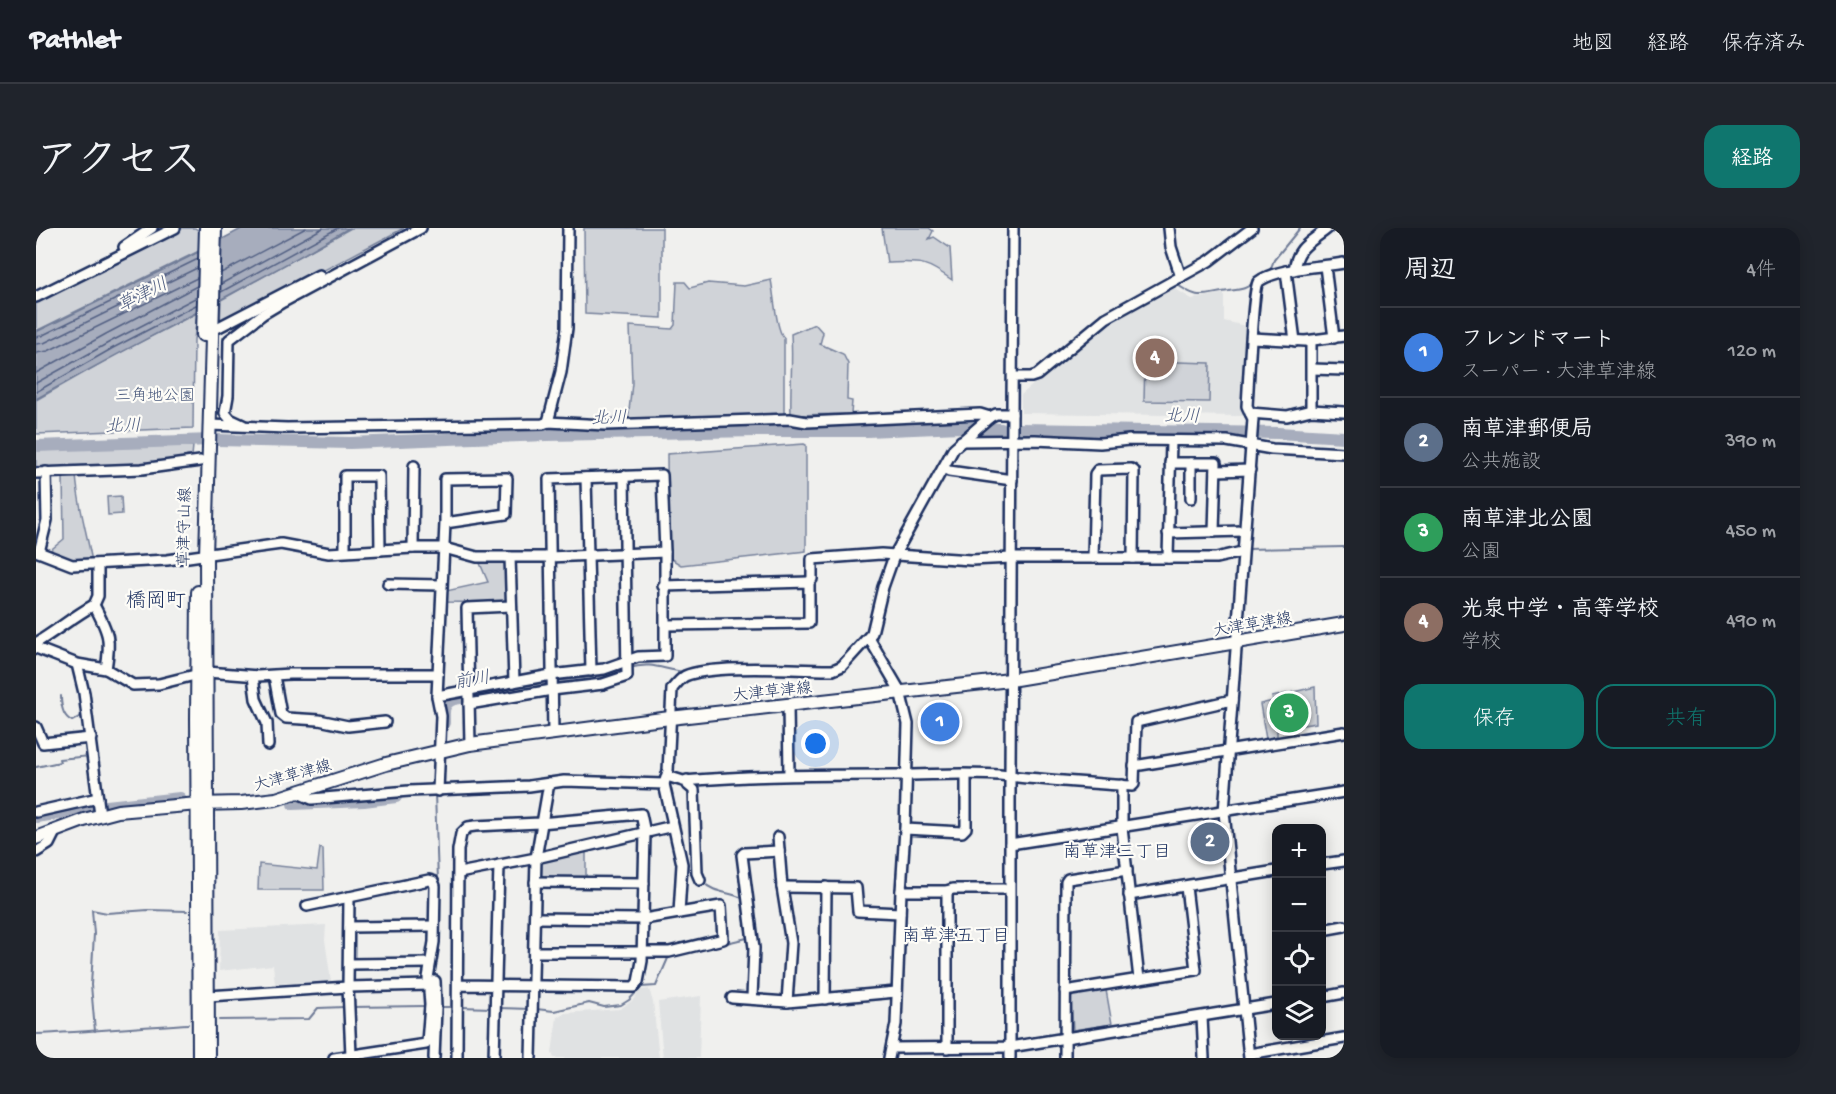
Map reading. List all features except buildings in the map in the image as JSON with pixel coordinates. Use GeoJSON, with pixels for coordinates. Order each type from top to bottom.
{"type":"FeatureCollection","features":[{"type":"Feature","properties":{"kind":"main road","name":"草津守山線"},"geometry":{"type":"LineString","coordinates":[[206,228],[209,325]]}},
{"type":"Feature","properties":{"kind":"main road","name":"草津守山線"},"geometry":{"type":"LineString","coordinates":[[202,804],[203,465],[215,228]]}},
{"type":"Feature","properties":{"kind":"main road","name":"大津草津線"},"geometry":{"type":"LineString","coordinates":[[202,804],[261,801],[298,793],[386,764],[470,744],[670,718],[1010,680],[1140,657],[1236,644],[1344,624]]}},
{"type":"Feature","properties":{"kind":"main road"},"geometry":{"type":"LineString","coordinates":[[36,838],[100,815],[118,811],[202,804]]}},
{"type":"Feature","properties":{"kind":"main road"},"geometry":{"type":"LineString","coordinates":[[202,804],[208,1058]]}},
{"type":"Feature","properties":{"kind":"main road"},"geometry":{"type":"LineString","coordinates":[[199,1058],[202,804]]}},
{"type":"Feature","properties":{"kind":"street"},"geometry":{"type":"LineString","coordinates":[[121,250],[152,228]]}},
{"type":"Feature","properties":{"kind":"street"},"geometry":{"type":"LineString","coordinates":[[36,291],[166,228]]}},
{"type":"Feature","properties":{"kind":"street"},"geometry":{"type":"LineString","coordinates":[[36,297],[175,228]]}},
{"type":"Feature","properties":{"kind":"street"},"geometry":{"type":"LineString","coordinates":[[248,428],[230,419],[225,413],[229,378],[229,341],[281,299],[410,228]]}},
{"type":"Feature","properties":{"kind":"street"},"geometry":{"type":"LineString","coordinates":[[209,325],[281,299],[421,228]]}},
{"type":"Feature","properties":{"kind":"street"},"geometry":{"type":"LineString","coordinates":[[548,422],[561,372],[567,328],[568,228]]}},
{"type":"Feature","properties":{"kind":"street"},"geometry":{"type":"LineString","coordinates":[[1010,1058],[1013,228]]}},
{"type":"Feature","properties":{"kind":"street"},"geometry":{"type":"LineString","coordinates":[[1169,228],[1170,247],[1181,278]]}},
{"type":"Feature","properties":{"kind":"street"},"geometry":{"type":"LineString","coordinates":[[1013,377],[1037,375],[1106,318],[1209,261],[1252,228]]}},
{"type":"Feature","properties":{"kind":"street"},"geometry":{"type":"LineString","coordinates":[[1295,341],[1290,270],[1301,249],[1328,228]]}},
{"type":"Feature","properties":{"kind":"street"},"geometry":{"type":"LineString","coordinates":[[1344,263],[1290,270],[1258,282],[1254,287],[1247,406],[1251,416],[1252,445],[1242,552],[1224,812],[1249,1056],[1344,1038]]}},
{"type":"Feature","properties":{"kind":"street"},"geometry":{"type":"LineString","coordinates":[[1325,266],[1334,338]]}},
{"type":"Feature","properties":{"kind":"street"},"geometry":{"type":"LineString","coordinates":[[1252,338],[1311,341],[1344,336]]}},
{"type":"Feature","properties":{"kind":"street"},"geometry":{"type":"LineString","coordinates":[[1311,341],[1311,410]]}},
{"type":"Feature","properties":{"kind":"street"},"geometry":{"type":"LineString","coordinates":[[1312,369],[1344,370]]}},
{"type":"Feature","properties":{"kind":"street"},"geometry":{"type":"LineString","coordinates":[[1251,416],[1287,416],[1311,410],[1344,412]]}},
{"type":"Feature","properties":{"kind":"street"},"geometry":{"type":"LineString","coordinates":[[205,426],[248,428],[485,426],[548,422],[605,425],[790,419],[807,422],[980,414],[989,418]]}},
{"type":"Feature","properties":{"kind":"street"},"geometry":{"type":"LineString","coordinates":[[679,912],[682,864],[665,780],[672,689],[688,675],[731,670],[833,670],[842,666],[869,638],[875,625],[883,587],[894,556],[943,468],[963,439],[989,418],[996,414],[1012,418]]}},
{"type":"Feature","properties":{"kind":"street"},"geometry":{"type":"LineString","coordinates":[[963,439],[1100,443],[1129,440],[1227,441],[1272,449],[1344,453]]}},
{"type":"Feature","properties":{"kind":"street"},"geometry":{"type":"LineString","coordinates":[[1168,558],[1171,441]]}},
{"type":"Feature","properties":{"kind":"street"},"geometry":{"type":"LineString","coordinates":[[1170,463],[1216,463],[1214,532]]}},
{"type":"Feature","properties":{"kind":"street"},"geometry":{"type":"LineString","coordinates":[[1191,463],[1191,498]]}},
{"type":"Feature","properties":{"kind":"street"},"geometry":{"type":"LineString","coordinates":[[203,465],[41,473],[47,520],[38,551],[72,565],[202,556],[281,544],[329,553],[444,548],[477,557],[626,555],[664,552]]}},
{"type":"Feature","properties":{"kind":"street"},"geometry":{"type":"LineString","coordinates":[[413,548],[414,466]]}},
{"type":"Feature","properties":{"kind":"street"},"geometry":{"type":"LineString","coordinates":[[943,468],[949,471],[1012,480]]}},
{"type":"Feature","properties":{"kind":"street"},"geometry":{"type":"LineString","coordinates":[[1093,558],[1095,474],[1098,470],[1131,469],[1134,471],[1133,558]]}},
{"type":"Feature","properties":{"kind":"street"},"geometry":{"type":"LineString","coordinates":[[1216,471],[1250,470]]}},
{"type":"Feature","properties":{"kind":"street"},"geometry":{"type":"LineString","coordinates":[[469,697],[514,682],[551,675],[591,672],[638,657],[665,656],[662,475],[549,479],[549,557],[551,675],[553,732]]}},
{"type":"Feature","properties":{"kind":"street"},"geometry":{"type":"LineString","coordinates":[[345,551],[345,476],[379,476],[380,550]]}},
{"type":"Feature","properties":{"kind":"street"},"geometry":{"type":"LineString","coordinates":[[437,696],[469,697],[552,690],[616,681],[627,676],[624,476]]}},
{"type":"Feature","properties":{"kind":"street"},"geometry":{"type":"LineString","coordinates":[[438,791],[441,716],[437,696],[445,479],[507,478],[506,514],[445,524]]}},
{"type":"Feature","properties":{"kind":"street"},"geometry":{"type":"LineString","coordinates":[[586,478],[591,672]]}},
{"type":"Feature","properties":{"kind":"street"},"geometry":{"type":"LineString","coordinates":[[1168,533],[1244,531]]}},
{"type":"Feature","properties":{"kind":"street"},"geometry":{"type":"LineString","coordinates":[[666,625],[809,623],[809,582],[812,579],[812,559],[881,554],[971,560],[1216,558],[1242,552]]}},
{"type":"Feature","properties":{"kind":"street"},"geometry":{"type":"LineString","coordinates":[[510,557],[514,682]]}},
{"type":"Feature","properties":{"kind":"street"},"geometry":{"type":"LineString","coordinates":[[36,643],[94,605],[98,596],[98,564]]}},
{"type":"Feature","properties":{"kind":"street"},"geometry":{"type":"LineString","coordinates":[[663,586],[809,582]]}},
{"type":"Feature","properties":{"kind":"street"},"geometry":{"type":"LineString","coordinates":[[388,584],[441,585]]}},
{"type":"Feature","properties":{"kind":"street"},"geometry":{"type":"LineString","coordinates":[[94,605],[108,633],[109,652],[106,669]]}},
{"type":"Feature","properties":{"kind":"street"},"geometry":{"type":"LineString","coordinates":[[470,744],[467,608],[511,606]]}},
{"type":"Feature","properties":{"kind":"street"},"geometry":{"type":"LineString","coordinates":[[869,638],[900,691],[908,724],[896,1024],[891,1053],[947,1048],[1010,1047],[1272,1005]]}},
{"type":"Feature","properties":{"kind":"street"},"geometry":{"type":"LineString","coordinates":[[36,648],[76,664],[106,669],[133,685],[159,684],[202,673],[252,676],[438,674]]}},
{"type":"Feature","properties":{"kind":"street"},"geometry":{"type":"LineString","coordinates":[[76,664],[84,693],[100,815]]}},
{"type":"Feature","properties":{"kind":"street"},"geometry":{"type":"LineString","coordinates":[[252,676],[256,699],[267,723],[268,745]]}},
{"type":"Feature","properties":{"kind":"street"},"geometry":{"type":"LineString","coordinates":[[274,676],[281,714],[286,718],[319,720],[348,726],[386,722]]}},
{"type":"Feature","properties":{"kind":"street"},"geometry":{"type":"LineString","coordinates":[[298,793],[312,799],[408,791],[529,786],[564,781],[687,780],[789,775],[1010,776],[1021,779],[1087,784],[1134,784],[1136,722],[1232,700]]}},
{"type":"Feature","properties":{"kind":"street"},"geometry":{"type":"LineString","coordinates":[[788,705],[789,775]]}},
{"type":"Feature","properties":{"kind":"street"},"geometry":{"type":"LineString","coordinates":[[36,727],[43,743],[91,738]]}},
{"type":"Feature","properties":{"kind":"street"},"geometry":{"type":"LineString","coordinates":[[1134,766],[1344,732]]}},
{"type":"Feature","properties":{"kind":"street"},"geometry":{"type":"LineString","coordinates":[[905,829],[962,832],[966,828],[966,775]]}},
{"type":"Feature","properties":{"kind":"street"},"geometry":{"type":"LineString","coordinates":[[687,780],[688,785],[694,790],[697,873],[700,880]]}},
{"type":"Feature","properties":{"kind":"street"},"geometry":{"type":"LineString","coordinates":[[531,1058],[536,858],[540,823],[549,783]]}},
{"type":"Feature","properties":{"kind":"street"},"geometry":{"type":"LineString","coordinates":[[1122,785],[1122,828],[1139,979]]}},
{"type":"Feature","properties":{"kind":"street"},"geometry":{"type":"LineString","coordinates":[[1010,844],[1344,792]]}},
{"type":"Feature","properties":{"kind":"street"},"geometry":{"type":"LineString","coordinates":[[36,812],[98,798]]}},
{"type":"Feature","properties":{"kind":"street"},"geometry":{"type":"LineString","coordinates":[[457,1058],[460,834],[468,827],[540,823],[640,813],[645,833],[644,919],[638,982],[634,987],[458,985]]}},
{"type":"Feature","properties":{"kind":"street"},"geometry":{"type":"LineString","coordinates":[[459,873],[536,858],[673,826]]}},
{"type":"Feature","properties":{"kind":"street"},"geometry":{"type":"LineString","coordinates":[[36,852],[50,844],[56,830]]}},
{"type":"Feature","properties":{"kind":"street"},"geometry":{"type":"LineString","coordinates":[[778,837],[782,887],[791,943],[787,1002]]}},
{"type":"Feature","properties":{"kind":"street"},"geometry":{"type":"LineString","coordinates":[[752,998],[754,948],[742,855],[744,853],[779,852]]}},
{"type":"Feature","properties":{"kind":"street"},"geometry":{"type":"LineString","coordinates":[[1326,863],[1344,861]]}},
{"type":"Feature","properties":{"kind":"street"},"geometry":{"type":"LineString","coordinates":[[494,1058],[499,865]]}},
{"type":"Feature","properties":{"kind":"street"},"geometry":{"type":"LineString","coordinates":[[1065,1058],[1066,882],[1068,879],[1127,870]]}},
{"type":"Feature","properties":{"kind":"street"},"geometry":{"type":"LineString","coordinates":[[1129,895],[1272,873]]}},
{"type":"Feature","properties":{"kind":"street"},"geometry":{"type":"LineString","coordinates":[[307,906],[433,881],[436,900],[434,942],[430,963],[434,1058]]}},
{"type":"Feature","properties":{"kind":"street"},"geometry":{"type":"LineString","coordinates":[[535,882],[644,883]]}},
{"type":"Feature","properties":{"kind":"street"},"geometry":{"type":"LineString","coordinates":[[782,887],[856,888],[858,911],[900,913]]}},
{"type":"Feature","properties":{"kind":"street"},"geometry":{"type":"LineString","coordinates":[[825,999],[826,887]]}},
{"type":"Feature","properties":{"kind":"street"},"geometry":{"type":"LineString","coordinates":[[1065,991],[1196,970],[1186,887]]}},
{"type":"Feature","properties":{"kind":"street"},"geometry":{"type":"LineString","coordinates":[[901,891],[1003,889]]}},
{"type":"Feature","properties":{"kind":"street"},"geometry":{"type":"LineString","coordinates":[[947,891],[947,1048]]}},
{"type":"Feature","properties":{"kind":"street"},"geometry":{"type":"LineString","coordinates":[[349,897],[348,987],[351,1054]]}},
{"type":"Feature","properties":{"kind":"street"},"geometry":{"type":"LineString","coordinates":[[534,952],[669,952],[723,939],[721,906],[644,919],[535,918]]}},
{"type":"Feature","properties":{"kind":"street"},"geometry":{"type":"LineString","coordinates":[[349,927],[433,926]]}},
{"type":"Feature","properties":{"kind":"street"},"geometry":{"type":"LineString","coordinates":[[1326,929],[1344,926]]}},
{"type":"Feature","properties":{"kind":"street"},"geometry":{"type":"LineString","coordinates":[[350,964],[430,963]]}},
{"type":"Feature","properties":{"kind":"street"},"geometry":{"type":"LineString","coordinates":[[208,996],[432,983]]}},
{"type":"Feature","properties":{"kind":"street"},"geometry":{"type":"LineString","coordinates":[[732,998],[787,1002],[896,992]]}},
{"type":"Feature","properties":{"kind":"street"},"geometry":{"type":"LineString","coordinates":[[1326,996],[1344,993]]}},
{"type":"Feature","properties":{"kind":"street"},"geometry":{"type":"LineString","coordinates":[[1202,1017],[1204,1058]]}},
{"type":"Feature","properties":{"kind":"street"},"geometry":{"type":"LineString","coordinates":[[334,1058],[426,1044],[431,1026]]}},
{"type":"Feature","properties":{"kind":"shaded area"},"geometry":{"type":"Polygon","coordinates":[[[1172,287],[1192,299],[1224,293],[1224,321],[1250,327],[1242,416],[1021,413],[1021,395],[1087,338],[1140,304],[1172,287]]]}},
{"type":"Feature","properties":{"kind":"shaded area"},"geometry":{"type":"Polygon","coordinates":[[[326,925],[325,940],[331,981],[275,984],[273,965],[219,971],[220,930],[326,925]]]}},
{"type":"Feature","properties":{"kind":"shaded area"},"geometry":{"type":"Polygon","coordinates":[[[649,989],[653,1002],[659,1058],[554,1058],[552,1053],[557,1017],[565,1013],[620,1009],[633,1000],[640,990],[649,989]]]}},
{"type":"Feature","properties":{"kind":"shaded area"},"geometry":{"type":"Polygon","coordinates":[[[701,996],[699,1058],[663,1058],[658,1002],[701,996]]]}},
{"type":"Feature","properties":{"kind":"green space"},"geometry":{"type":"Polygon","coordinates":[[[181,228],[195,228],[199,231],[199,251],[36,331],[36,300],[181,228]]]}},
{"type":"Feature","properties":{"kind":"green space"},"geometry":{"type":"Polygon","coordinates":[[[351,228],[404,228],[220,325],[221,300],[351,228]]]}},
{"type":"Feature","properties":{"kind":"green space"},"geometry":{"type":"Polygon","coordinates":[[[584,228],[662,228],[662,318],[585,314],[584,228]]]}},
{"type":"Feature","properties":{"kind":"green space"},"geometry":{"type":"Polygon","coordinates":[[[882,228],[929,228],[933,231],[929,239],[934,237],[950,248],[952,280],[935,269],[921,264],[887,263],[882,228]]]}},
{"type":"Feature","properties":{"kind":"green space"},"geometry":{"type":"Polygon","coordinates":[[[771,280],[777,320],[784,338],[784,416],[628,420],[632,383],[630,326],[672,329],[675,325],[677,282],[685,282],[690,288],[708,283],[744,286],[771,280]]]}},
{"type":"Feature","properties":{"kind":"green space","name":"三角地公園"},"geometry":{"type":"Polygon","coordinates":[[[197,313],[194,340],[193,428],[36,434],[36,400],[117,354],[197,313]]]}},
{"type":"Feature","properties":{"kind":"green space"},"geometry":{"type":"Polygon","coordinates":[[[815,324],[823,333],[820,344],[843,354],[848,364],[847,400],[852,401],[851,414],[791,415],[791,334],[815,324]]]}},
{"type":"Feature","properties":{"kind":"green space"},"geometry":{"type":"Polygon","coordinates":[[[1145,361],[1210,363],[1209,402],[1144,401],[1145,361]]]}},
{"type":"Feature","properties":{"kind":"green space"},"geometry":{"type":"Polygon","coordinates":[[[806,445],[806,551],[681,565],[668,557],[667,454],[806,445]]]}},
{"type":"Feature","properties":{"kind":"green space"},"geometry":{"type":"Polygon","coordinates":[[[193,446],[192,456],[187,456],[186,459],[141,464],[136,467],[36,470],[36,449],[193,446]]]}},
{"type":"Feature","properties":{"kind":"green space"},"geometry":{"type":"Polygon","coordinates":[[[76,475],[92,562],[77,561],[47,553],[64,539],[63,476],[76,475]]]}},
{"type":"Feature","properties":{"kind":"green space"},"geometry":{"type":"Polygon","coordinates":[[[121,496],[122,514],[108,515],[107,497],[121,496]]]}},
{"type":"Feature","properties":{"kind":"green space"},"geometry":{"type":"Polygon","coordinates":[[[479,561],[506,563],[507,599],[504,603],[445,602],[446,591],[488,582],[479,561]]]}},
{"type":"Feature","properties":{"kind":"green space"},"geometry":{"type":"Polygon","coordinates":[[[1315,687],[1316,723],[1277,729],[1277,736],[1266,739],[1260,704],[1273,701],[1272,697],[1315,687]]]}},
{"type":"Feature","properties":{"kind":"green space"},"geometry":{"type":"Polygon","coordinates":[[[320,848],[323,849],[324,890],[258,890],[259,864],[317,870],[320,848]]]}},
{"type":"Feature","properties":{"kind":"green space"},"geometry":{"type":"Polygon","coordinates":[[[586,849],[586,879],[542,879],[538,875],[539,861],[586,849]]]}},
{"type":"Feature","properties":{"kind":"green space"},"geometry":{"type":"Polygon","coordinates":[[[1106,990],[1112,1024],[1073,1030],[1071,998],[1075,994],[1106,990]]]}},
{"type":"Feature","properties":{"kind":"water","name":"草津川"},"geometry":{"type":"Polygon","coordinates":[[[243,228],[349,228],[36,399],[36,332],[243,228]]]}},
{"type":"Feature","properties":{"kind":"waterway"},"geometry":{"type":"LineString","coordinates":[[1269,273],[1274,260],[1300,228]]}},
{"type":"Feature","properties":{"kind":"waterway"},"geometry":{"type":"LineString","coordinates":[[1175,283],[1191,293],[1202,295],[1245,288],[1255,282]]}},
{"type":"Feature","properties":{"kind":"waterway","name":"北川"},"geometry":{"type":"LineString","coordinates":[[217,440],[350,443],[547,435],[867,431],[960,427],[1001,429]]}},
{"type":"Feature","properties":{"kind":"waterway","name":"北川"},"geometry":{"type":"LineString","coordinates":[[1019,429],[1278,433],[1344,437]]}},
{"type":"Feature","properties":{"kind":"waterway","name":"北川"},"geometry":{"type":"LineString","coordinates":[[36,446],[211,440]]}},
{"type":"Feature","properties":{"kind":"waterway"},"geometry":{"type":"LineString","coordinates":[[1247,549],[1344,547]]}},
{"type":"Feature","properties":{"kind":"waterway"},"geometry":{"type":"LineString","coordinates":[[629,668],[645,665],[685,672]]}},
{"type":"Feature","properties":{"kind":"waterway"},"geometry":{"type":"LineString","coordinates":[[566,680],[609,675],[624,670]]}},
{"type":"Feature","properties":{"kind":"waterway","name":"前川"},"geometry":{"type":"LineString","coordinates":[[444,723],[446,706],[454,699],[566,680]]}},
{"type":"Feature","properties":{"kind":"waterway"},"geometry":{"type":"LineString","coordinates":[[61,696],[66,717],[72,721],[83,715]]}},
{"type":"Feature","properties":{"kind":"waterway"},"geometry":{"type":"LineString","coordinates":[[36,767],[60,762],[59,759],[90,756]]}},
{"type":"Feature","properties":{"kind":"waterway"},"geometry":{"type":"LineString","coordinates":[[538,780],[563,776],[616,778]]}},
{"type":"Feature","properties":{"kind":"waterway"},"geometry":{"type":"LineString","coordinates":[[642,779],[664,779]]}},
{"type":"Feature","properties":{"kind":"waterway"},"geometry":{"type":"LineString","coordinates":[[435,793],[439,910]]}},
{"type":"Feature","properties":{"kind":"waterway","name":"前川"},"geometry":{"type":"LineString","coordinates":[[293,804],[364,801],[396,797]]}},
{"type":"Feature","properties":{"kind":"waterway","name":"前川"},"geometry":{"type":"LineString","coordinates":[[36,817],[70,812],[80,814],[107,806],[180,798]]}},
{"type":"Feature","properties":{"kind":"waterway"},"geometry":{"type":"LineString","coordinates":[[698,950],[747,938],[742,898],[716,890],[702,881]]}},
{"type":"Feature","properties":{"kind":"waterway"},"geometry":{"type":"LineString","coordinates":[[95,1031],[91,985],[94,934],[92,910],[107,913],[148,910],[187,911]]}},
{"type":"Feature","properties":{"kind":"waterway"},"geometry":{"type":"LineString","coordinates":[[433,978],[439,936]]}},
{"type":"Feature","properties":{"kind":"waterway"},"geometry":{"type":"LineString","coordinates":[[536,1009],[554,1011],[589,1003],[604,1007],[621,1005],[641,987],[656,986],[669,956]]}},
{"type":"Feature","properties":{"kind":"waterway"},"geometry":{"type":"LineString","coordinates":[[351,1007],[426,1006]]}},
{"type":"Feature","properties":{"kind":"waterway"},"geometry":{"type":"LineString","coordinates":[[219,1020],[309,1019],[318,1008],[345,1007]]}},
{"type":"Feature","properties":{"kind":"waterway"},"geometry":{"type":"LineString","coordinates":[[440,1007],[455,1007]]}},
{"type":"Feature","properties":{"kind":"waterway"},"geometry":{"type":"LineString","coordinates":[[461,1007],[491,1008]]}},
{"type":"Feature","properties":{"kind":"waterway"},"geometry":{"type":"LineString","coordinates":[[497,1008],[530,1009]]}},
{"type":"Feature","properties":{"kind":"waterway"},"geometry":{"type":"LineString","coordinates":[[36,1034],[188,1024]]}},
{"type":"Feature","properties":{"kind":"place","name":"光泉中学・高等学校"},"geometry":{"type":"Point","coordinates":[1155,358]}},
{"type":"Feature","properties":{"kind":"place","name":"南草津北公園"},"geometry":{"type":"Point","coordinates":[1289,713]}},
{"type":"Feature","properties":{"kind":"place","name":"フレンドマート"},"geometry":{"type":"Point","coordinates":[940,722]}},
{"type":"Feature","properties":{"kind":"place","name":"南草津郵便局"},"geometry":{"type":"Point","coordinates":[1210,842]}},
{"type":"Feature","properties":{"kind":"district","name":"橋岡町"},"geometry":{"type":"Point","coordinates":[156,599]}},
{"type":"Feature","properties":{"kind":"district","name":"南草津三丁目"},"geometry":{"type":"Point","coordinates":[1117,851]}},
{"type":"Feature","properties":{"kind":"district","name":"南草津五丁目"},"geometry":{"type":"Point","coordinates":[956,935]}}]}
